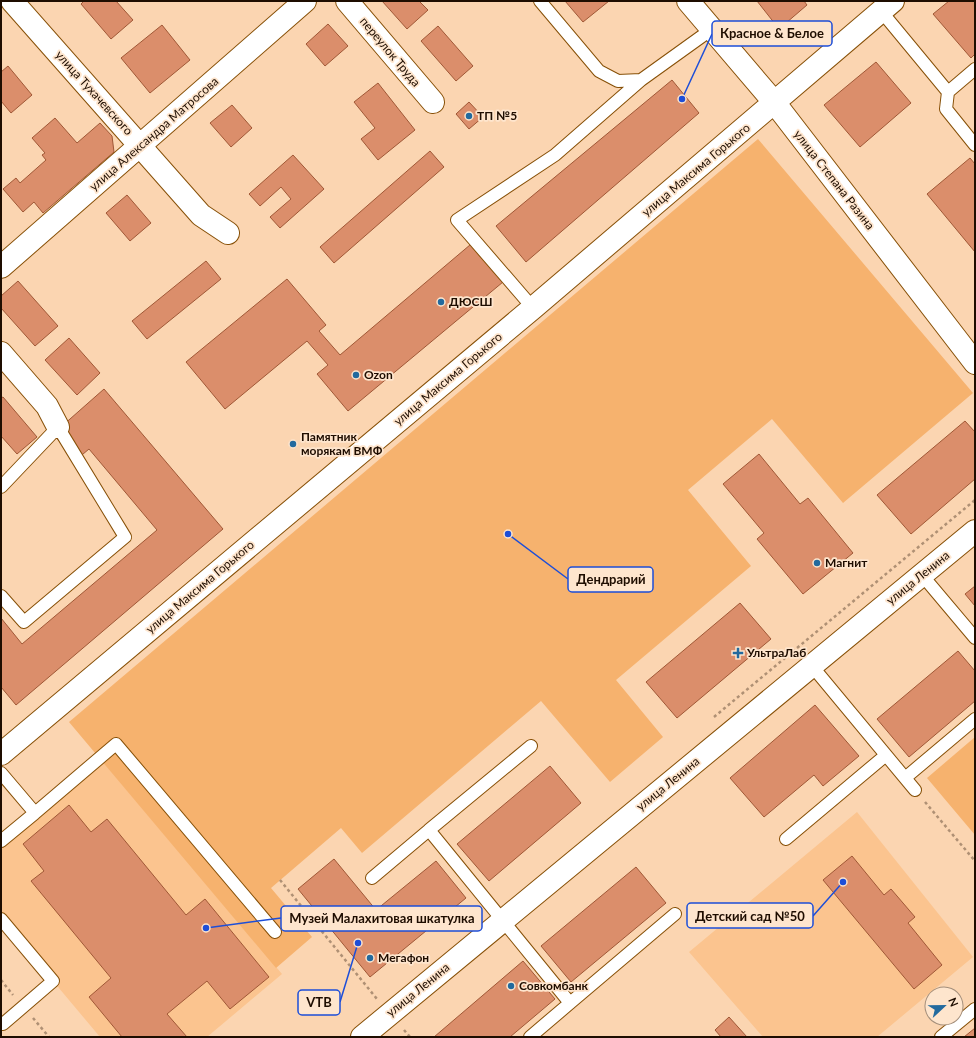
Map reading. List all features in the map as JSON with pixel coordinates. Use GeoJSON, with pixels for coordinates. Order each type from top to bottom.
{"type":"FeatureCollection","features":[{"type":"Feature","properties":{"kind":"street","name":"улица Тухачевского"},"geometry":{"type":"LineString","coordinates":[[12,1],[201,215],[228,233]]}},
{"type":"Feature","properties":{"kind":"street","name":"улица Александра Матросова"},"geometry":{"type":"LineString","coordinates":[[1,267],[305,1]]}},
{"type":"Feature","properties":{"kind":"street","name":"переулок Труда"},"geometry":{"type":"LineString","coordinates":[[347,1],[433,102]]}},
{"type":"Feature","properties":{"kind":"street","name":"улица Степана Разина"},"geometry":{"type":"LineString","coordinates":[[688,1],[774,102],[975,363]]}},
{"type":"Feature","properties":{"kind":"street","name":"улица Максима Горького"},"geometry":{"type":"LineString","coordinates":[[1,754],[533,308],[887,6]]}},
{"type":"Feature","properties":{"kind":"street"},"geometry":{"type":"LineString","coordinates":[[1,353],[47,406],[58,427]]}},
{"type":"Feature","properties":{"kind":"street","name":"улица Ленина"},"geometry":{"type":"LineString","coordinates":[[362,1037],[975,531]]}},
{"type":"Feature","properties":{"kind":"lane"},"geometry":{"type":"LineString","coordinates":[[540,1],[600,72],[618,81],[641,80]]}},
{"type":"Feature","properties":{"kind":"lane"},"geometry":{"type":"LineString","coordinates":[[887,6],[948,92],[946,110],[975,145]]}},
{"type":"Feature","properties":{"kind":"lane"},"geometry":{"type":"LineString","coordinates":[[533,308],[457,220],[555,155],[641,80],[712,29]]}},
{"type":"Feature","properties":{"kind":"lane"},"geometry":{"type":"LineString","coordinates":[[948,92],[975,69]]}},
{"type":"Feature","properties":{"kind":"lane"},"geometry":{"type":"LineString","coordinates":[[1,487],[58,427],[125,537],[24,622],[1,596]]}},
{"type":"Feature","properties":{"kind":"lane"},"geometry":{"type":"LineString","coordinates":[[922,575],[975,638]]}},
{"type":"Feature","properties":{"kind":"lane"},"geometry":{"type":"LineString","coordinates":[[812,666],[915,790]]}},
{"type":"Feature","properties":{"kind":"lane"},"geometry":{"type":"LineString","coordinates":[[905,778],[975,719]]}},
{"type":"Feature","properties":{"kind":"lane"},"geometry":{"type":"LineString","coordinates":[[1,841],[116,744],[275,932]]}},
{"type":"Feature","properties":{"kind":"lane"},"geometry":{"type":"LineString","coordinates":[[372,878],[531,746]]}},
{"type":"Feature","properties":{"kind":"lane"},"geometry":{"type":"LineString","coordinates":[[786,839],[886,755]]}},
{"type":"Feature","properties":{"kind":"lane"},"geometry":{"type":"LineString","coordinates":[[1,774],[34,813]]}},
{"type":"Feature","properties":{"kind":"lane"},"geometry":{"type":"LineString","coordinates":[[429,830],[570,1003]]}},
{"type":"Feature","properties":{"kind":"lane"},"geometry":{"type":"LineString","coordinates":[[530,1037],[675,914]]}},
{"type":"Feature","properties":{"kind":"lane"},"geometry":{"type":"LineString","coordinates":[[1,919],[53,981],[3,1024]]}},
{"type":"Feature","properties":{"kind":"lane"},"geometry":{"type":"LineString","coordinates":[[941,1037],[975,1009]]}},
{"type":"Feature","properties":{"kind":"path"},"geometry":{"type":"LineString","coordinates":[[915,790],[975,861]]}},
{"type":"Feature","properties":{"kind":"path"},"geometry":{"type":"LineString","coordinates":[[280,880],[410,1037]]}},
{"type":"Feature","properties":{"kind":"shaded area"},"geometry":{"type":"Polygon","coordinates":[[[758,139],[973,393],[843,503],[772,419],[688,490],[751,566],[616,680],[663,737],[610,782],[541,701],[362,853],[341,828],[271,888],[312,937],[276,968],[69,722],[758,139]]]}},
{"type":"Feature","properties":{"kind":"shaded area"},"geometry":{"type":"Polygon","coordinates":[[[975,737],[975,835],[927,778],[975,737]]]}},
{"type":"Feature","properties":{"kind":"shaded area"},"geometry":{"type":"Polygon","coordinates":[[[100,758],[282,974],[207,1037],[100,1037],[1,919],[1,841],[100,758]]]}},
{"type":"Feature","properties":{"kind":"shaded area"},"geometry":{"type":"Polygon","coordinates":[[[857,812],[973,957],[938,986],[924,986],[924,998],[877,1037],[763,1037],[689,952],[857,812]]]}},
{"type":"Feature","properties":{"kind":"building"},"geometry":{"type":"Polygon","coordinates":[[[84,1],[116,1],[133,20],[111,39],[81,4],[84,1]]]}},
{"type":"Feature","properties":{"kind":"building"},"geometry":{"type":"Polygon","coordinates":[[[382,1],[419,1],[428,10],[407,29],[382,1]]]}},
{"type":"Feature","properties":{"kind":"building"},"geometry":{"type":"Polygon","coordinates":[[[565,1],[609,1],[583,22],[565,1]]]}},
{"type":"Feature","properties":{"kind":"building"},"geometry":{"type":"Polygon","coordinates":[[[757,1],[804,1],[807,5],[779,29],[757,1]]]}},
{"type":"Feature","properties":{"kind":"building"},"geometry":{"type":"Polygon","coordinates":[[[949,1],[975,1],[975,54],[971,58],[933,14],[949,1]]]}},
{"type":"Feature","properties":{"kind":"building"},"geometry":{"type":"Polygon","coordinates":[[[328,24],[348,46],[325,66],[306,44],[328,24]]]}},
{"type":"Feature","properties":{"kind":"building"},"geometry":{"type":"Polygon","coordinates":[[[162,25],[190,60],[150,93],[121,58],[162,25]]]}},
{"type":"Feature","properties":{"kind":"building"},"geometry":{"type":"Polygon","coordinates":[[[438,26],[473,66],[456,81],[421,41],[438,26]]]}},
{"type":"Feature","properties":{"kind":"building"},"geometry":{"type":"Polygon","coordinates":[[[876,62],[911,103],[860,147],[824,105],[876,62]]]}},
{"type":"Feature","properties":{"kind":"building"},"geometry":{"type":"Polygon","coordinates":[[[8,66],[32,95],[11,113],[1,101],[1,72],[8,66]]]}},
{"type":"Feature","properties":{"kind":"building"},"geometry":{"type":"Polygon","coordinates":[[[672,80],[699,113],[526,262],[496,226],[672,80]]]}},
{"type":"Feature","properties":{"kind":"building"},"geometry":{"type":"Polygon","coordinates":[[[378,83],[415,130],[378,160],[361,139],[375,128],[354,102],[378,83]]]}},
{"type":"Feature","properties":{"kind":"building","name":"ТП №5"},"geometry":{"type":"Polygon","coordinates":[[[469,102],[483,117],[469,129],[456,114],[469,102]]]}},
{"type":"Feature","properties":{"kind":"building"},"geometry":{"type":"Polygon","coordinates":[[[232,105],[252,128],[231,147],[210,123],[232,105]]]}},
{"type":"Feature","properties":{"kind":"building"},"geometry":{"type":"Polygon","coordinates":[[[55,118],[77,143],[100,123],[112,136],[114,152],[43,213],[34,202],[23,212],[3,189],[16,178],[20,183],[46,160],[42,155],[45,153],[32,138],[55,118]]]}},
{"type":"Feature","properties":{"kind":"building"},"geometry":{"type":"Polygon","coordinates":[[[430,151],[444,167],[334,263],[320,247],[430,151]]]}},
{"type":"Feature","properties":{"kind":"building"},"geometry":{"type":"Polygon","coordinates":[[[293,155],[324,189],[280,228],[270,217],[291,199],[281,187],[260,206],[249,194],[293,155]]]}},
{"type":"Feature","properties":{"kind":"building"},"geometry":{"type":"Polygon","coordinates":[[[970,158],[975,164],[975,252],[927,194],[970,158]]]}},
{"type":"Feature","properties":{"kind":"building"},"geometry":{"type":"Polygon","coordinates":[[[127,195],[151,223],[130,241],[106,213],[127,195]]]}},
{"type":"Feature","properties":{"kind":"building","name":"ДЮСШ"},"geometry":{"type":"Polygon","coordinates":[[[477,239],[509,277],[348,411],[317,374],[328,365],[307,341],[225,409],[186,362],[287,279],[326,325],[319,331],[340,355],[477,239]]]}},
{"type":"Feature","properties":{"kind":"building"},"geometry":{"type":"Polygon","coordinates":[[[206,261],[221,279],[147,339],[132,321],[206,261]]]}},
{"type":"Feature","properties":{"kind":"building"},"geometry":{"type":"Polygon","coordinates":[[[18,281],[58,326],[35,346],[1,308],[1,296],[18,281]]]}},
{"type":"Feature","properties":{"kind":"building"},"geometry":{"type":"Polygon","coordinates":[[[69,338],[100,373],[77,395],[45,360],[69,338]]]}},
{"type":"Feature","properties":{"kind":"building"},"geometry":{"type":"Polygon","coordinates":[[[104,389],[223,529],[16,705],[1,687],[1,618],[22,644],[157,530],[89,449],[76,460],[53,434],[104,389]]]}},
{"type":"Feature","properties":{"kind":"building"},"geometry":{"type":"Polygon","coordinates":[[[3,397],[37,437],[17,454],[1,436],[1,398],[3,397]]]}},
{"type":"Feature","properties":{"kind":"building"},"geometry":{"type":"Polygon","coordinates":[[[965,421],[975,432],[975,479],[911,534],[877,495],[965,421]]]}},
{"type":"Feature","properties":{"kind":"building"},"geometry":{"type":"Polygon","coordinates":[[[759,454],[800,504],[808,498],[853,553],[803,594],[757,539],[764,533],[723,484],[759,454]]]}},
{"type":"Feature","properties":{"kind":"building"},"geometry":{"type":"Polygon","coordinates":[[[975,586],[975,606],[965,594],[975,586]]]}},
{"type":"Feature","properties":{"kind":"building"},"geometry":{"type":"Polygon","coordinates":[[[740,603],[771,639],[677,718],[646,682],[740,603]]]}},
{"type":"Feature","properties":{"kind":"building"},"geometry":{"type":"Polygon","coordinates":[[[958,651],[975,671],[975,701],[909,757],[877,719],[958,651]]]}},
{"type":"Feature","properties":{"kind":"building"},"geometry":{"type":"Polygon","coordinates":[[[815,705],[859,756],[823,786],[814,775],[764,817],[730,778],[815,705]]]}},
{"type":"Feature","properties":{"kind":"building"},"geometry":{"type":"Polygon","coordinates":[[[550,766],[581,803],[489,881],[457,844],[550,766]]]}},
{"type":"Feature","properties":{"kind":"building"},"geometry":{"type":"Polygon","coordinates":[[[69,805],[91,832],[107,819],[186,915],[205,899],[269,977],[230,1009],[207,981],[167,1014],[187,1037],[122,1037],[89,997],[111,978],[31,881],[44,871],[23,844],[69,805]]]}},
{"type":"Feature","properties":{"kind":"building"},"geometry":{"type":"Polygon","coordinates":[[[852,856],[884,895],[891,889],[915,917],[908,923],[942,965],[914,989],[823,880],[852,856]]]}},
{"type":"Feature","properties":{"kind":"building"},"geometry":{"type":"Polygon","coordinates":[[[334,859],[376,910],[436,861],[466,898],[370,977],[298,889],[334,859]]]}},
{"type":"Feature","properties":{"kind":"building"},"geometry":{"type":"Polygon","coordinates":[[[636,867],[666,903],[571,982],[541,946],[636,867]]]}},
{"type":"Feature","properties":{"kind":"building"},"geometry":{"type":"Polygon","coordinates":[[[523,961],[555,999],[510,1037],[434,1037],[523,961]]]}},
{"type":"Feature","properties":{"kind":"building"},"geometry":{"type":"Polygon","coordinates":[[[729,1017],[747,1037],[721,1037],[715,1030],[729,1017]]]}},
{"type":"Feature","properties":{"kind":"building"},"geometry":{"type":"Polygon","coordinates":[[[975,1028],[975,1037],[964,1037],[975,1028]]]}},
{"type":"Feature","properties":{"kind":"place","name":"Красное & Белое"},"geometry":{"type":"Point","coordinates":[682,99]}},
{"type":"Feature","properties":{"kind":"place","name":"ТП №5"},"geometry":{"type":"Point","coordinates":[469,116]}},
{"type":"Feature","properties":{"kind":"place","name":"ДЮСШ"},"geometry":{"type":"Point","coordinates":[441,302]}},
{"type":"Feature","properties":{"kind":"place","name":"Ozon"},"geometry":{"type":"Point","coordinates":[356,375]}},
{"type":"Feature","properties":{"kind":"place","name":"Памятник морякам ВМФ"},"geometry":{"type":"Point","coordinates":[293,444]}},
{"type":"Feature","properties":{"kind":"place","name":"Дендрарий"},"geometry":{"type":"Point","coordinates":[508,534]}},
{"type":"Feature","properties":{"kind":"place","name":"Магнит"},"geometry":{"type":"Point","coordinates":[817,563]}},
{"type":"Feature","properties":{"kind":"place","name":"УльтраЛаб"},"geometry":{"type":"Point","coordinates":[738,653]}},
{"type":"Feature","properties":{"kind":"place","name":"Детский сад №50"},"geometry":{"type":"Point","coordinates":[843,882]}},
{"type":"Feature","properties":{"kind":"place","name":"Музей Малахитовая шкатулка"},"geometry":{"type":"Point","coordinates":[206,928]}},
{"type":"Feature","properties":{"kind":"place","name":"VTB"},"geometry":{"type":"Point","coordinates":[358,943]}},
{"type":"Feature","properties":{"kind":"place","name":"Мегафон"},"geometry":{"type":"Point","coordinates":[370,958]}},
{"type":"Feature","properties":{"kind":"place","name":"Совкомбанк"},"geometry":{"type":"Point","coordinates":[511,986]}}]}
